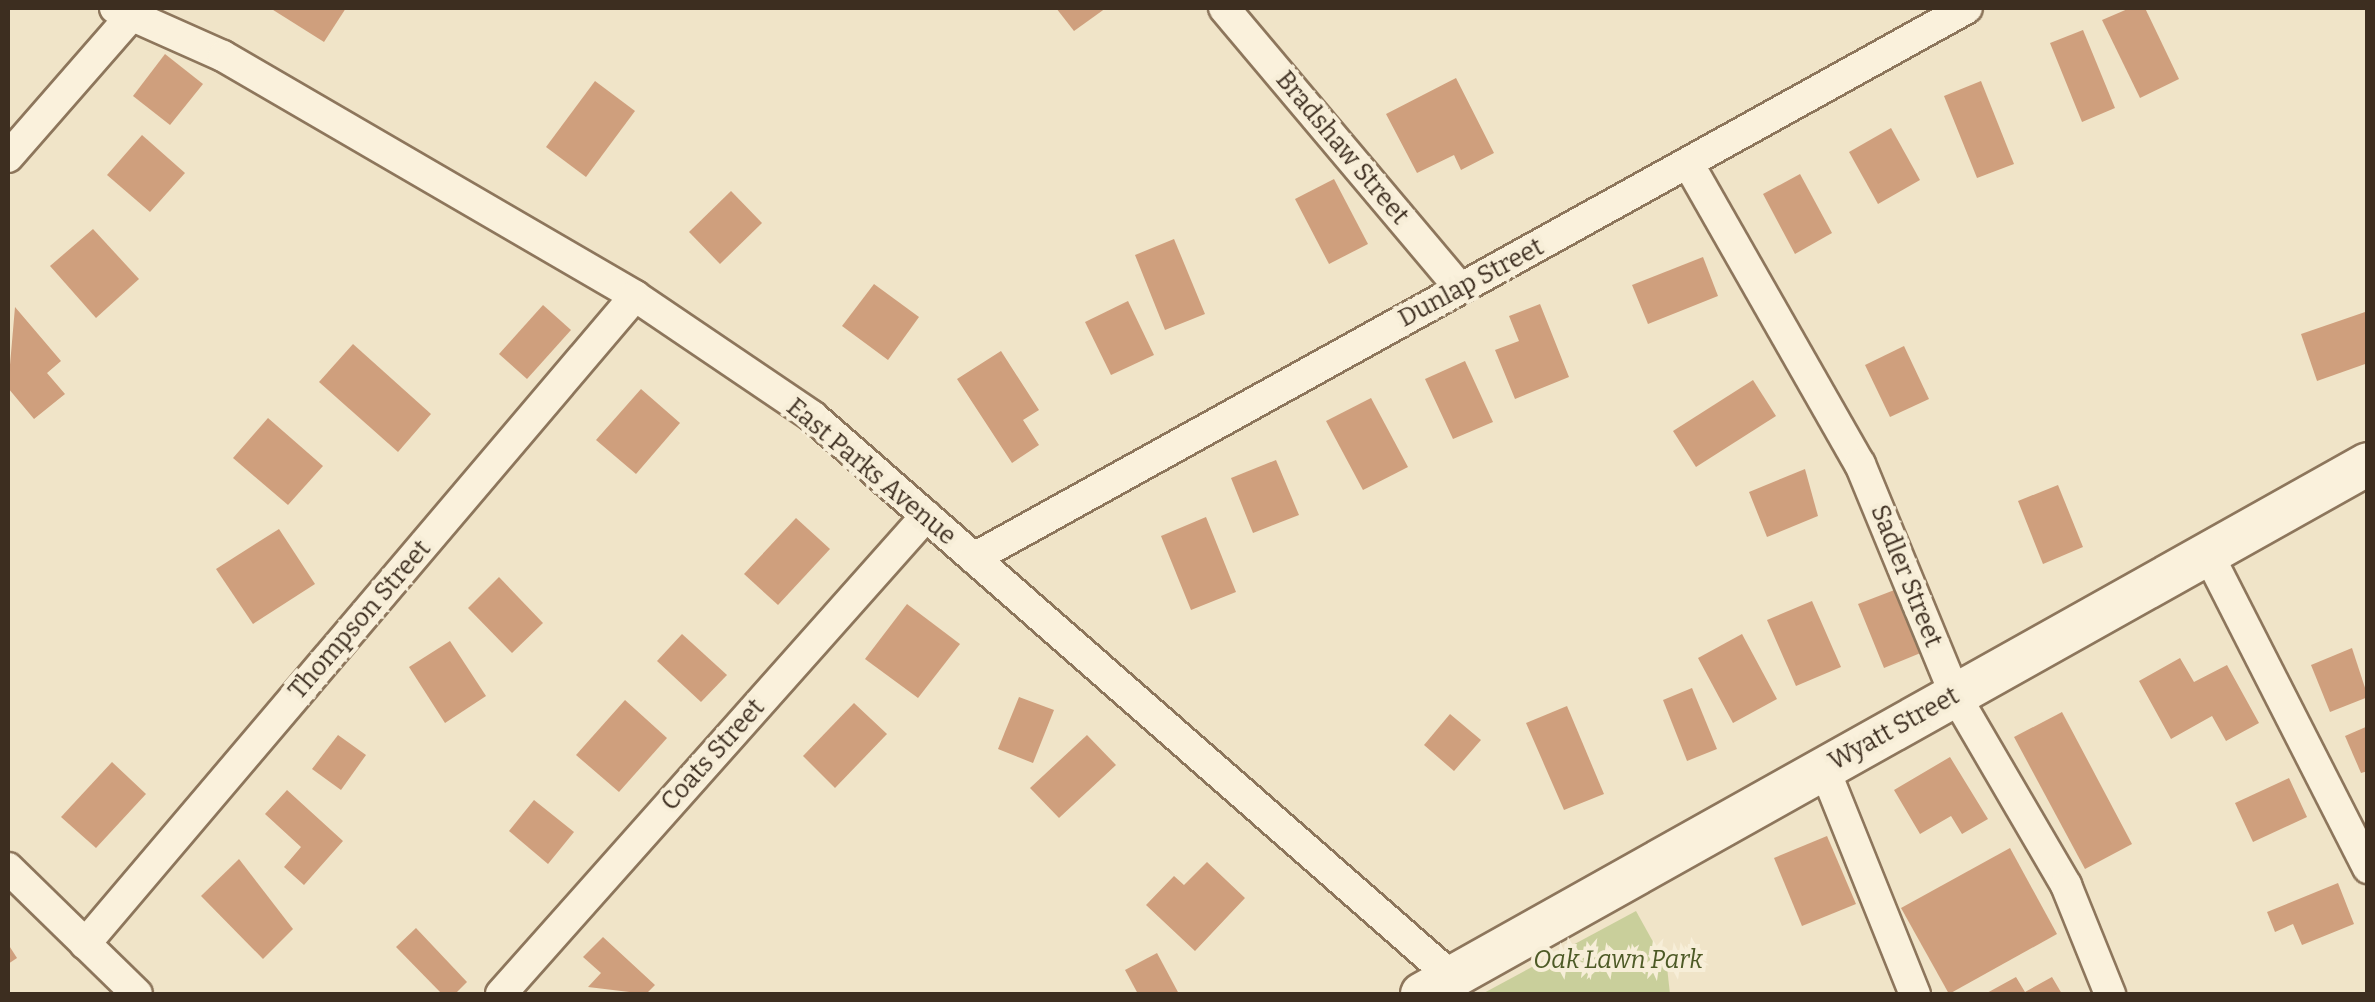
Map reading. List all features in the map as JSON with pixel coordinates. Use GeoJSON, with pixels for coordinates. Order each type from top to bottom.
{"type":"FeatureCollection","features":[{"type":"Feature","properties":{"kind":"street","name":"Bradshaw Street"},"geometry":{"type":"LineString","coordinates":[[1224,8],[1460,288]]}},
{"type":"Feature","properties":{"kind":"street","name":"Dunlap Street"},"geometry":{"type":"LineString","coordinates":[[974,558],[1967,8]]}},
{"type":"Feature","properties":{"kind":"street"},"geometry":{"type":"LineString","coordinates":[[8,158],[128,10]]}},
{"type":"Feature","properties":{"kind":"street","name":"East Parks Avenue"},"geometry":{"type":"LineString","coordinates":[[128,10],[223,56],[635,296],[812,416],[974,558],[1437,986]]}},
{"type":"Feature","properties":{"kind":"street","name":"Sadler Street"},"geometry":{"type":"LineString","coordinates":[[1688,163],[1860,464],[1954,696],[2066,885],[2110,994]]}},
{"type":"Feature","properties":{"kind":"street","name":"Thompson Street"},"geometry":{"type":"LineString","coordinates":[[85,944],[635,296]]}},
{"type":"Feature","properties":{"kind":"street","name":"Wyatt Street"},"geometry":{"type":"LineString","coordinates":[[1437,986],[2368,464]]}},
{"type":"Feature","properties":{"kind":"street","name":"Coats Street"},"geometry":{"type":"LineString","coordinates":[[501,994],[926,516]]}},
{"type":"Feature","properties":{"kind":"street"},"geometry":{"type":"LineString","coordinates":[[2208,552],[2368,868]]}},
{"type":"Feature","properties":{"kind":"street"},"geometry":{"type":"LineString","coordinates":[[1824,768],[1915,994]]}},
{"type":"Feature","properties":{"kind":"street"},"geometry":{"type":"LineString","coordinates":[[8,868],[137,994]]}},
{"type":"Feature","properties":{"kind":"green space","name":"Oak Lawn Park"},"geometry":{"type":"Polygon","coordinates":[[[1636,911],[1667,967],[1670,994],[1482,994],[1636,911]]]}},
{"type":"Feature","properties":{"kind":"building"},"geometry":{"type":"Polygon","coordinates":[[[270,8],[346,8],[324,42],[270,8]]]}},
{"type":"Feature","properties":{"kind":"building"},"geometry":{"type":"Polygon","coordinates":[[[1056,8],[1106,8],[1074,31],[1056,8]]]}},
{"type":"Feature","properties":{"kind":"building"},"geometry":{"type":"Polygon","coordinates":[[[2130,8],[2145,8],[2179,79],[2140,98],[2102,20],[2130,8]]]}},
{"type":"Feature","properties":{"kind":"building"},"geometry":{"type":"Polygon","coordinates":[[[2083,30],[2115,108],[2082,122],[2050,43],[2083,30]]]}},
{"type":"Feature","properties":{"kind":"building"},"geometry":{"type":"Polygon","coordinates":[[[165,54],[203,84],[170,125],[133,96],[165,54]]]}},
{"type":"Feature","properties":{"kind":"building"},"geometry":{"type":"Polygon","coordinates":[[[1456,78],[1494,153],[1461,170],[1454,155],[1417,173],[1386,114],[1456,78]]]}},
{"type":"Feature","properties":{"kind":"building"},"geometry":{"type":"Polygon","coordinates":[[[595,81],[635,111],[586,177],[546,147],[595,81]]]}},
{"type":"Feature","properties":{"kind":"building"},"geometry":{"type":"Polygon","coordinates":[[[1981,81],[2014,164],[1977,178],[1944,96],[1981,81]]]}},
{"type":"Feature","properties":{"kind":"building"},"geometry":{"type":"Polygon","coordinates":[[[1891,128],[1920,180],[1878,204],[1849,152],[1891,128]]]}},
{"type":"Feature","properties":{"kind":"building"},"geometry":{"type":"Polygon","coordinates":[[[142,135],[185,173],[150,212],[107,175],[142,135]]]}},
{"type":"Feature","properties":{"kind":"building"},"geometry":{"type":"Polygon","coordinates":[[[1800,174],[1832,233],[1795,254],[1763,194],[1800,174]]]}},
{"type":"Feature","properties":{"kind":"building"},"geometry":{"type":"Polygon","coordinates":[[[1334,179],[1368,244],[1329,264],[1295,199],[1334,179]]]}},
{"type":"Feature","properties":{"kind":"building"},"geometry":{"type":"Polygon","coordinates":[[[731,191],[762,223],[720,264],[689,232],[731,191]]]}},
{"type":"Feature","properties":{"kind":"building"},"geometry":{"type":"Polygon","coordinates":[[[93,229],[139,279],[96,318],[50,266],[93,229]]]}},
{"type":"Feature","properties":{"kind":"building"},"geometry":{"type":"Polygon","coordinates":[[[1174,239],[1205,314],[1165,330],[1135,255],[1174,239]]]}},
{"type":"Feature","properties":{"kind":"building"},"geometry":{"type":"Polygon","coordinates":[[[1703,257],[1718,296],[1648,324],[1632,285],[1703,257]]]}},
{"type":"Feature","properties":{"kind":"building"},"geometry":{"type":"Polygon","coordinates":[[[874,284],[919,317],[888,360],[842,326],[874,284]]]}},
{"type":"Feature","properties":{"kind":"building"},"geometry":{"type":"Polygon","coordinates":[[[1128,301],[1154,355],[1111,375],[1085,322],[1128,301]]]}},
{"type":"Feature","properties":{"kind":"building"},"geometry":{"type":"Polygon","coordinates":[[[1540,304],[1569,377],[1515,399],[1495,350],[1519,341],[1509,316],[1540,304]]]}},
{"type":"Feature","properties":{"kind":"building"},"geometry":{"type":"Polygon","coordinates":[[[543,305],[571,330],[527,379],[499,354],[543,305]]]}},
{"type":"Feature","properties":{"kind":"building"},"geometry":{"type":"Polygon","coordinates":[[[15,307],[61,361],[47,373],[65,394],[34,419],[8,388],[15,307]]]}},
{"type":"Feature","properties":{"kind":"building"},"geometry":{"type":"Polygon","coordinates":[[[2368,311],[2368,363],[2317,381],[2301,334],[2368,311]]]}},
{"type":"Feature","properties":{"kind":"building"},"geometry":{"type":"Polygon","coordinates":[[[353,344],[431,414],[398,452],[319,382],[353,344]]]}},
{"type":"Feature","properties":{"kind":"building"},"geometry":{"type":"Polygon","coordinates":[[[1904,346],[1929,399],[1890,417],[1865,365],[1904,346]]]}},
{"type":"Feature","properties":{"kind":"building"},"geometry":{"type":"Polygon","coordinates":[[[1001,351],[1039,410],[1023,420],[1039,445],[1012,463],[957,379],[1001,351]]]}},
{"type":"Feature","properties":{"kind":"building"},"geometry":{"type":"Polygon","coordinates":[[[1465,361],[1493,422],[1453,439],[1425,379],[1465,361]]]}},
{"type":"Feature","properties":{"kind":"building"},"geometry":{"type":"Polygon","coordinates":[[[1753,380],[1776,416],[1696,467],[1673,431],[1753,380]]]}},
{"type":"Feature","properties":{"kind":"building"},"geometry":{"type":"Polygon","coordinates":[[[641,389],[680,423],[636,474],[596,440],[641,389]]]}},
{"type":"Feature","properties":{"kind":"building"},"geometry":{"type":"Polygon","coordinates":[[[1371,398],[1408,467],[1363,490],[1326,421],[1371,398]]]}},
{"type":"Feature","properties":{"kind":"building"},"geometry":{"type":"Polygon","coordinates":[[[268,418],[323,466],[288,505],[233,458],[268,418]]]}},
{"type":"Feature","properties":{"kind":"building"},"geometry":{"type":"Polygon","coordinates":[[[1276,460],[1299,515],[1253,533],[1231,478],[1276,460]]]}},
{"type":"Feature","properties":{"kind":"building"},"geometry":{"type":"Polygon","coordinates":[[[1805,469],[1818,516],[1767,537],[1749,492],[1805,469]]]}},
{"type":"Feature","properties":{"kind":"building"},"geometry":{"type":"Polygon","coordinates":[[[2058,485],[2083,547],[2043,564],[2018,501],[2058,485]]]}},
{"type":"Feature","properties":{"kind":"building"},"geometry":{"type":"Polygon","coordinates":[[[1206,517],[1236,592],[1191,610],[1161,536],[1206,517]]]}},
{"type":"Feature","properties":{"kind":"building"},"geometry":{"type":"Polygon","coordinates":[[[796,518],[830,549],[778,605],[744,574],[796,518]]]}},
{"type":"Feature","properties":{"kind":"building"},"geometry":{"type":"Polygon","coordinates":[[[279,529],[315,584],[253,624],[216,569],[279,529]]]}},
{"type":"Feature","properties":{"kind":"building"},"geometry":{"type":"Polygon","coordinates":[[[499,577],[543,623],[512,653],[468,608],[499,577]]]}},
{"type":"Feature","properties":{"kind":"building"},"geometry":{"type":"Polygon","coordinates":[[[1897,589],[1923,652],[1884,668],[1858,604],[1897,589]]]}},
{"type":"Feature","properties":{"kind":"building"},"geometry":{"type":"Polygon","coordinates":[[[1812,601],[1841,667],[1796,686],[1767,620],[1812,601]]]}},
{"type":"Feature","properties":{"kind":"building"},"geometry":{"type":"Polygon","coordinates":[[[907,604],[960,644],[918,698],[865,659],[907,604]]]}},
{"type":"Feature","properties":{"kind":"building"},"geometry":{"type":"Polygon","coordinates":[[[682,634],[727,675],[701,702],[657,661],[682,634]]]}},
{"type":"Feature","properties":{"kind":"building"},"geometry":{"type":"Polygon","coordinates":[[[1742,634],[1777,699],[1733,723],[1698,658],[1742,634]]]}},
{"type":"Feature","properties":{"kind":"building"},"geometry":{"type":"Polygon","coordinates":[[[450,641],[486,696],[445,723],[409,667],[450,641]]]}},
{"type":"Feature","properties":{"kind":"building"},"geometry":{"type":"Polygon","coordinates":[[[2352,648],[2368,697],[2330,712],[2311,665],[2352,648]]]}},
{"type":"Feature","properties":{"kind":"building"},"geometry":{"type":"Polygon","coordinates":[[[2180,658],[2194,682],[2227,665],[2259,723],[2226,741],[2212,716],[2171,739],[2139,681],[2180,658]]]}},
{"type":"Feature","properties":{"kind":"building"},"geometry":{"type":"Polygon","coordinates":[[[1692,688],[1717,749],[1687,761],[1663,700],[1692,688]]]}},
{"type":"Feature","properties":{"kind":"building"},"geometry":{"type":"Polygon","coordinates":[[[1019,697],[1054,710],[1033,763],[998,749],[1019,697]]]}},
{"type":"Feature","properties":{"kind":"building"},"geometry":{"type":"Polygon","coordinates":[[[625,700],[667,738],[619,792],[576,755],[625,700]]]}},
{"type":"Feature","properties":{"kind":"building"},"geometry":{"type":"Polygon","coordinates":[[[854,703],[887,734],[835,788],[803,756],[854,703]]]}},
{"type":"Feature","properties":{"kind":"building"},"geometry":{"type":"Polygon","coordinates":[[[1567,706],[1604,794],[1564,810],[1526,723],[1567,706]]]}},
{"type":"Feature","properties":{"kind":"building"},"geometry":{"type":"Polygon","coordinates":[[[2062,712],[2132,844],[2085,869],[2014,737],[2062,712]]]}},
{"type":"Feature","properties":{"kind":"building"},"geometry":{"type":"Polygon","coordinates":[[[1450,714],[1481,740],[1454,771],[1424,745],[1450,714]]]}},
{"type":"Feature","properties":{"kind":"building"},"geometry":{"type":"Polygon","coordinates":[[[2368,726],[2368,771],[2361,773],[2345,736],[2368,726]]]}},
{"type":"Feature","properties":{"kind":"building"},"geometry":{"type":"Polygon","coordinates":[[[338,735],[366,755],[341,790],[312,769],[338,735]]]}},
{"type":"Feature","properties":{"kind":"building"},"geometry":{"type":"Polygon","coordinates":[[[1087,735],[1116,765],[1059,818],[1030,788],[1087,735]]]}},
{"type":"Feature","properties":{"kind":"building"},"geometry":{"type":"Polygon","coordinates":[[[1950,757],[1988,819],[1962,834],[1951,816],[1920,834],[1894,790],[1950,757]]]}},
{"type":"Feature","properties":{"kind":"building"},"geometry":{"type":"Polygon","coordinates":[[[112,762],[146,794],[96,848],[61,817],[112,762]]]}},
{"type":"Feature","properties":{"kind":"building"},"geometry":{"type":"Polygon","coordinates":[[[2289,778],[2307,817],[2253,842],[2235,803],[2289,778]]]}},
{"type":"Feature","properties":{"kind":"building"},"geometry":{"type":"Polygon","coordinates":[[[287,790],[343,841],[304,885],[284,867],[301,847],[265,814],[287,790]]]}},
{"type":"Feature","properties":{"kind":"building"},"geometry":{"type":"Polygon","coordinates":[[[534,800],[574,832],[548,864],[509,831],[534,800]]]}},
{"type":"Feature","properties":{"kind":"building"},"geometry":{"type":"Polygon","coordinates":[[[1827,836],[1856,904],[1802,926],[1774,858],[1827,836]]]}},
{"type":"Feature","properties":{"kind":"building"},"geometry":{"type":"Polygon","coordinates":[[[2010,848],[2057,934],[1949,994],[1901,908],[2010,848]]]}},
{"type":"Feature","properties":{"kind":"building"},"geometry":{"type":"Polygon","coordinates":[[[239,859],[293,929],[263,959],[201,896],[239,859]]]}},
{"type":"Feature","properties":{"kind":"building"},"geometry":{"type":"Polygon","coordinates":[[[1207,862],[1245,898],[1195,951],[1146,905],[1174,876],[1184,885],[1207,862]]]}},
{"type":"Feature","properties":{"kind":"building"},"geometry":{"type":"Polygon","coordinates":[[[2338,883],[2354,924],[2302,945],[2293,924],[2275,932],[2267,912],[2338,883]]]}},
{"type":"Feature","properties":{"kind":"building"},"geometry":{"type":"Polygon","coordinates":[[[416,928],[467,982],[455,994],[442,994],[396,947],[416,928]]]}},
{"type":"Feature","properties":{"kind":"building"},"geometry":{"type":"Polygon","coordinates":[[[603,937],[655,985],[646,994],[588,987],[601,973],[583,957],[603,937]]]}},
{"type":"Feature","properties":{"kind":"building"},"geometry":{"type":"Polygon","coordinates":[[[8,944],[17,958],[8,964],[8,944]]]}},
{"type":"Feature","properties":{"kind":"building"},"geometry":{"type":"Polygon","coordinates":[[[1157,953],[1179,994],[1138,994],[1125,970],[1157,953]]]}},
{"type":"Feature","properties":{"kind":"building"},"geometry":{"type":"Polygon","coordinates":[[[2016,977],[2025,992],[2052,977],[2062,994],[1985,994],[2016,977]]]}}]}
